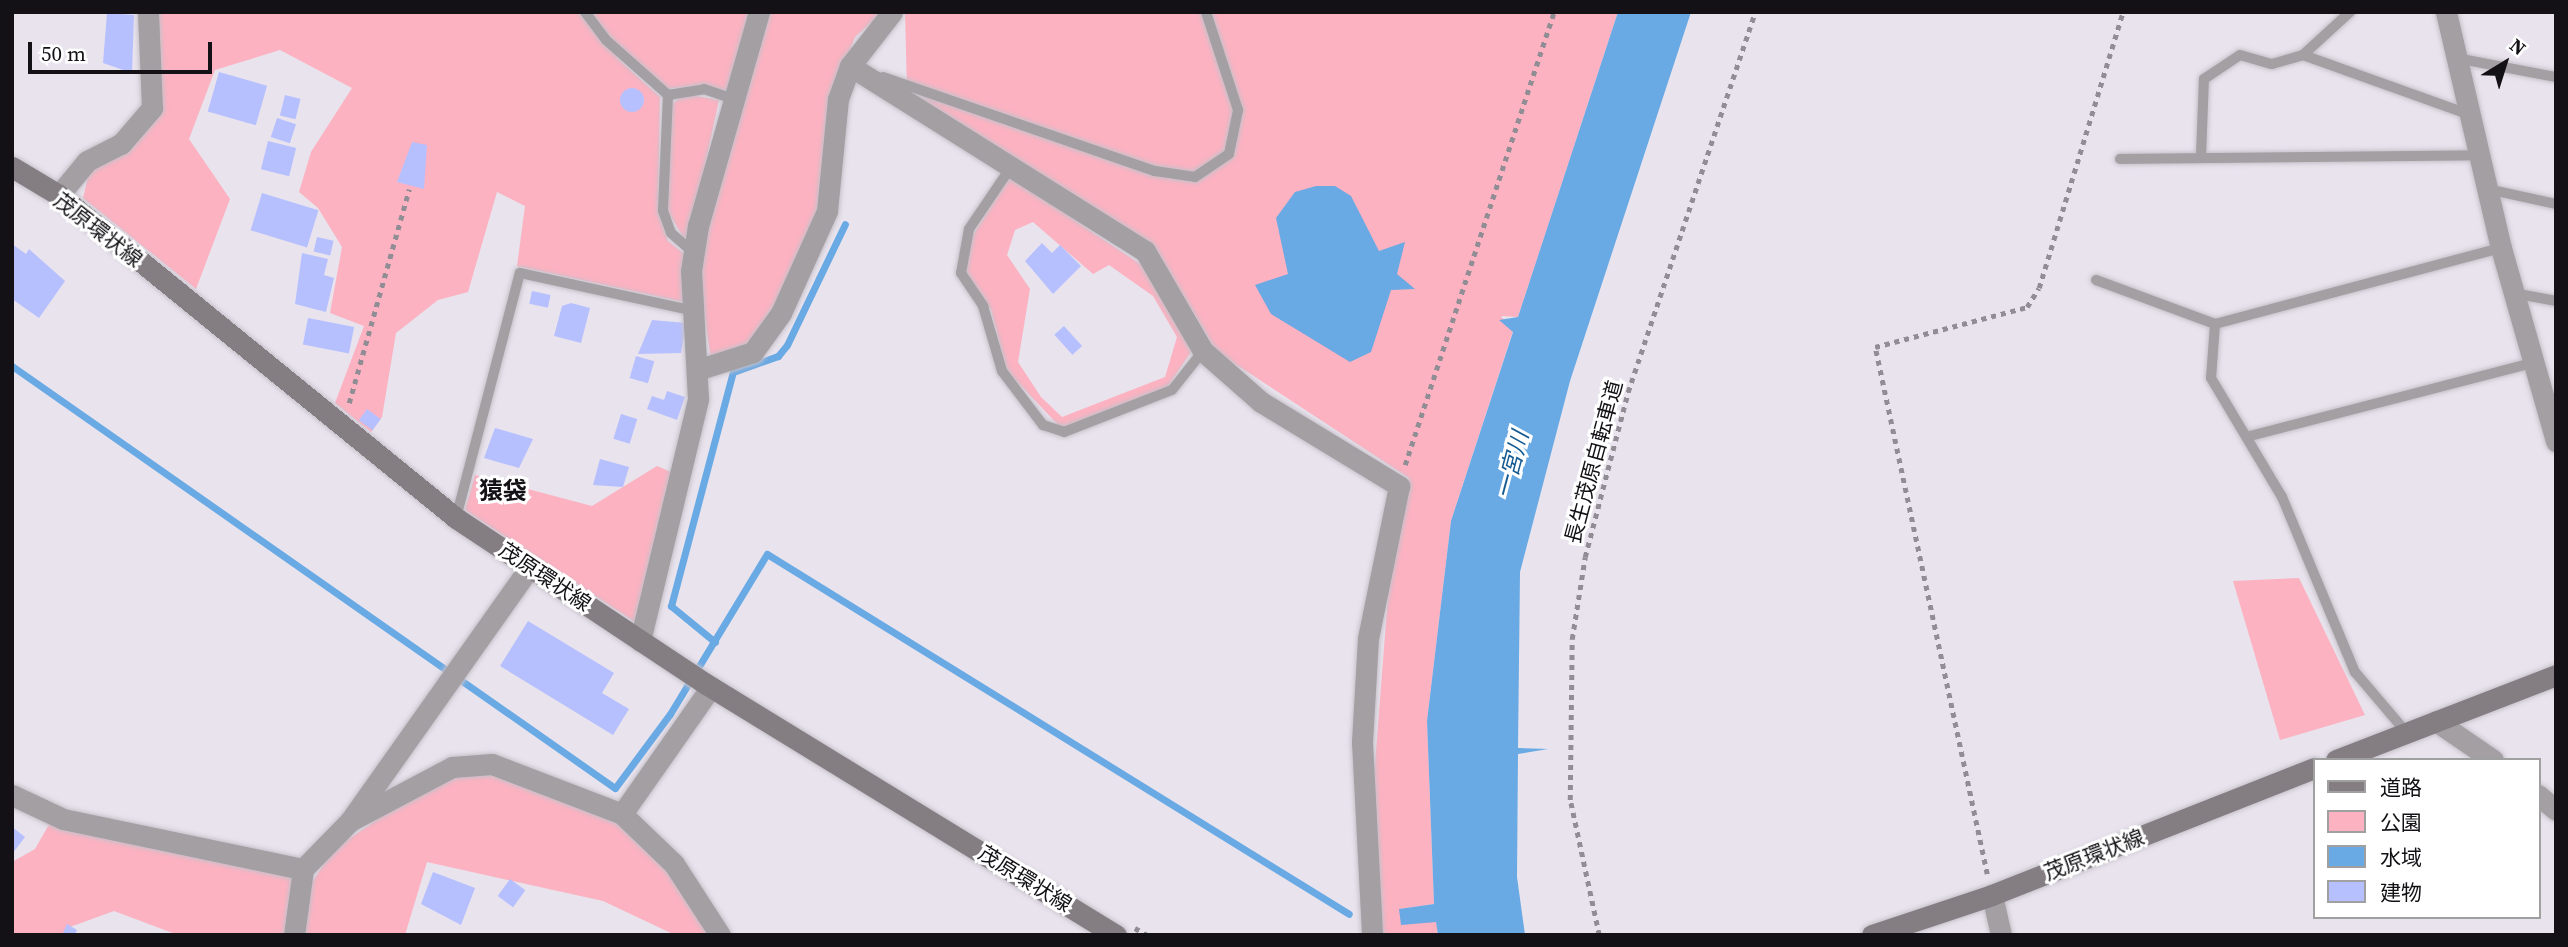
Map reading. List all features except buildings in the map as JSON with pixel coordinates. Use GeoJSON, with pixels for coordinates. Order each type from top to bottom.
{"type":"FeatureCollection","features":[{"type":"Feature","properties":{"kind":"main road","name":"茂原環状線"},"geometry":{"type":"LineString","coordinates":[[12,167],[22,185],[59,195],[342,428],[456,518],[708,685],[1116,935]]}},
{"type":"Feature","properties":{"kind":"main road"},"geometry":{"type":"LineString","coordinates":[[2341,758],[2556,675]]}},
{"type":"Feature","properties":{"kind":"main road","name":"茂原環状線"},"geometry":{"type":"LineString","coordinates":[[1872,935],[1992,895],[2312,769]]}},
{"type":"Feature","properties":{"kind":"street"},"geometry":{"type":"LineString","coordinates":[[59,195],[87,161],[121,144],[152,108],[148,12]]}},
{"type":"Feature","properties":{"kind":"street"},"geometry":{"type":"LineString","coordinates":[[640,641],[700,369],[694,253],[733,99],[759,12]]}},
{"type":"Feature","properties":{"kind":"street"},"geometry":{"type":"LineString","coordinates":[[700,369],[752,352],[781,313],[827,211],[838,99],[850,66],[892,12]]}},
{"type":"Feature","properties":{"kind":"street"},"geometry":{"type":"LineString","coordinates":[[2446,12],[2501,248],[2556,441]]}},
{"type":"Feature","properties":{"kind":"street"},"geometry":{"type":"LineString","coordinates":[[850,66],[1145,251],[1203,351],[1261,402],[1399,486],[1367,651],[1362,742],[1372,935]]}},
{"type":"Feature","properties":{"kind":"street"},"geometry":{"type":"LineString","coordinates":[[294,935],[303,869],[350,821],[443,681],[530,567]]}},
{"type":"Feature","properties":{"kind":"street"},"geometry":{"type":"LineString","coordinates":[[622,814],[708,685]]}},
{"type":"Feature","properties":{"kind":"street"},"geometry":{"type":"LineString","coordinates":[[2436,721],[2490,758]]}},
{"type":"Feature","properties":{"kind":"street"},"geometry":{"type":"LineString","coordinates":[[350,821],[414,785],[469,764],[492,765],[622,814],[674,864],[720,935]]}},
{"type":"Feature","properties":{"kind":"street"},"geometry":{"type":"LineString","coordinates":[[12,795],[62,819],[303,869]]}},
{"type":"Feature","properties":{"kind":"street"},"geometry":{"type":"LineString","coordinates":[[2540,797],[2556,810]]}},
{"type":"Feature","properties":{"kind":"street"},"geometry":{"type":"LineString","coordinates":[[1992,895],[2001,935]]}},
{"type":"Feature","properties":{"kind":"lane"},"geometry":{"type":"LineString","coordinates":[[585,12],[606,40],[668,95]]}},
{"type":"Feature","properties":{"kind":"lane"},"geometry":{"type":"LineString","coordinates":[[850,66],[1155,171],[1195,177],[1229,154],[1238,110],[1206,12]]}},
{"type":"Feature","properties":{"kind":"lane"},"geometry":{"type":"LineString","coordinates":[[2201,156],[2204,79],[2240,55],[2272,64],[2303,55],[2350,12]]}},
{"type":"Feature","properties":{"kind":"lane"},"geometry":{"type":"LineString","coordinates":[[2303,55],[2468,114]]}},
{"type":"Feature","properties":{"kind":"lane"},"geometry":{"type":"LineString","coordinates":[[2456,58],[2556,77]]}},
{"type":"Feature","properties":{"kind":"lane"},"geometry":{"type":"LineString","coordinates":[[668,95],[704,89],[733,99]]}},
{"type":"Feature","properties":{"kind":"lane"},"geometry":{"type":"LineString","coordinates":[[668,95],[663,211],[671,233],[694,253]]}},
{"type":"Feature","properties":{"kind":"lane"},"geometry":{"type":"LineString","coordinates":[[2120,159],[2478,155]]}},
{"type":"Feature","properties":{"kind":"lane"},"geometry":{"type":"LineString","coordinates":[[1011,167],[969,229],[961,273],[983,306],[1002,372],[1044,425],[1064,432],[1172,390],[1203,351]]}},
{"type":"Feature","properties":{"kind":"lane"},"geometry":{"type":"LineString","coordinates":[[2487,188],[2556,204]]}},
{"type":"Feature","properties":{"kind":"lane"},"geometry":{"type":"LineString","coordinates":[[2096,280],[2215,324],[2501,248]]}},
{"type":"Feature","properties":{"kind":"lane"},"geometry":{"type":"LineString","coordinates":[[456,518],[520,273],[695,311]]}},
{"type":"Feature","properties":{"kind":"lane"},"geometry":{"type":"LineString","coordinates":[[2514,293],[2556,301]]}},
{"type":"Feature","properties":{"kind":"lane"},"geometry":{"type":"LineString","coordinates":[[2215,324],[2211,378],[2250,436],[2356,672],[2406,732]]}},
{"type":"Feature","properties":{"kind":"lane"},"geometry":{"type":"LineString","coordinates":[[2250,436],[2533,363]]}},
{"type":"Feature","properties":{"kind":"path"},"geometry":{"type":"LineString","coordinates":[[1399,486],[1553,12]]}},
{"type":"Feature","properties":{"kind":"path","name":"長生茂原自転車道"},"geometry":{"type":"LineString","coordinates":[[1599,935],[1570,800],[1572,639],[1585,557],[1628,392],[1755,12]]}},
{"type":"Feature","properties":{"kind":"path"},"geometry":{"type":"LineString","coordinates":[[1992,895],[1875,347],[2027,307],[2039,288],[2123,12]]}},
{"type":"Feature","properties":{"kind":"path"},"geometry":{"type":"LineString","coordinates":[[342,428],[409,189]]}},
{"type":"Feature","properties":{"kind":"green space"},"geometry":{"type":"Polygon","coordinates":[[[155,12],[750,12],[727,91],[702,85],[666,89],[618,44],[617,58],[660,97],[658,213],[668,241],[688,257],[688,303],[517,266],[525,206],[497,192],[468,292],[438,300],[396,333],[382,417],[371,432],[335,403],[364,326],[330,313],[342,247],[318,208],[299,192],[311,152],[352,88],[280,50],[215,70],[189,139],[230,199],[196,289],[83,198],[89,172],[128,151],[155,120],[155,12]]]}},
{"type":"Feature","properties":{"kind":"green space"},"geometry":{"type":"Polygon","coordinates":[[[765,12],[883,12],[855,37],[832,97],[819,213],[768,323],[750,346],[711,359],[697,267],[765,12]]]}},
{"type":"Feature","properties":{"kind":"green space"},"geometry":{"type":"Polygon","coordinates":[[[905,12],[1618,12],[1518,317],[1501,316],[1513,331],[1451,521],[1427,721],[1434,904],[1400,909],[1436,921],[1438,935],[1383,935],[1373,789],[1392,545],[1409,478],[1217,352],[1154,246],[907,92],[905,12]]]}},
{"type":"Feature","properties":{"kind":"green space"},"geometry":{"type":"Polygon","coordinates":[[[685,94],[719,100],[688,245],[667,210],[671,105],[685,94]]]}},
{"type":"Feature","properties":{"kind":"green space"},"geometry":{"type":"Polygon","coordinates":[[[1010,177],[1149,270],[1191,352],[1168,386],[1061,428],[1007,371],[991,310],[966,273],[967,244],[1010,177]],[[1033,222],[1015,230],[1007,255],[1030,289],[1018,362],[1041,397],[1062,417],[1165,377],[1177,337],[1153,296],[1109,265],[1093,274],[1033,222]]]}},
{"type":"Feature","properties":{"kind":"green space"},"geometry":{"type":"Polygon","coordinates":[[[657,466],[671,472],[635,622],[465,510],[475,475],[592,506],[657,466]]]}},
{"type":"Feature","properties":{"kind":"green space"},"geometry":{"type":"Polygon","coordinates":[[[2299,578],[2365,715],[2280,740],[2233,581],[2299,578]]]}},
{"type":"Feature","properties":{"kind":"green space"},"geometry":{"type":"Polygon","coordinates":[[[476,768],[618,818],[670,872],[712,935],[675,935],[603,901],[427,862],[405,935],[303,935],[304,895],[333,850],[427,785],[476,768]]]}},
{"type":"Feature","properties":{"kind":"green space"},"geometry":{"type":"Polygon","coordinates":[[[51,821],[288,872],[293,882],[288,935],[178,935],[114,911],[70,927],[66,935],[12,935],[12,862],[35,849],[51,821]]]}},
{"type":"Feature","properties":{"kind":"water","name":"一宮川"},"geometry":{"type":"Polygon","coordinates":[[[1618,12],[1691,12],[1570,381],[1520,572],[1518,748],[1548,749],[1518,754],[1517,877],[1525,935],[1438,935],[1436,922],[1401,925],[1399,909],[1434,904],[1427,721],[1451,521],[1513,332],[1499,320],[1518,317],[1618,12]]]}},
{"type":"Feature","properties":{"kind":"water"},"geometry":{"type":"Polygon","coordinates":[[[1316,186],[1335,186],[1351,196],[1379,251],[1405,242],[1397,274],[1415,289],[1391,290],[1371,352],[1350,362],[1271,314],[1255,285],[1288,274],[1276,218],[1295,192],[1316,186]]]}},
{"type":"Feature","properties":{"kind":"waterway"},"geometry":{"type":"LineString","coordinates":[[715,642],[671,606],[733,372],[778,356],[787,345],[845,224]]}},
{"type":"Feature","properties":{"kind":"waterway"},"geometry":{"type":"LineString","coordinates":[[12,366],[615,788],[670,714],[767,554],[1349,914]]}},
{"type":"Feature","properties":{"kind":"district","name":"猿袋"},"geometry":{"type":"Point","coordinates":[503,491]}}]}
